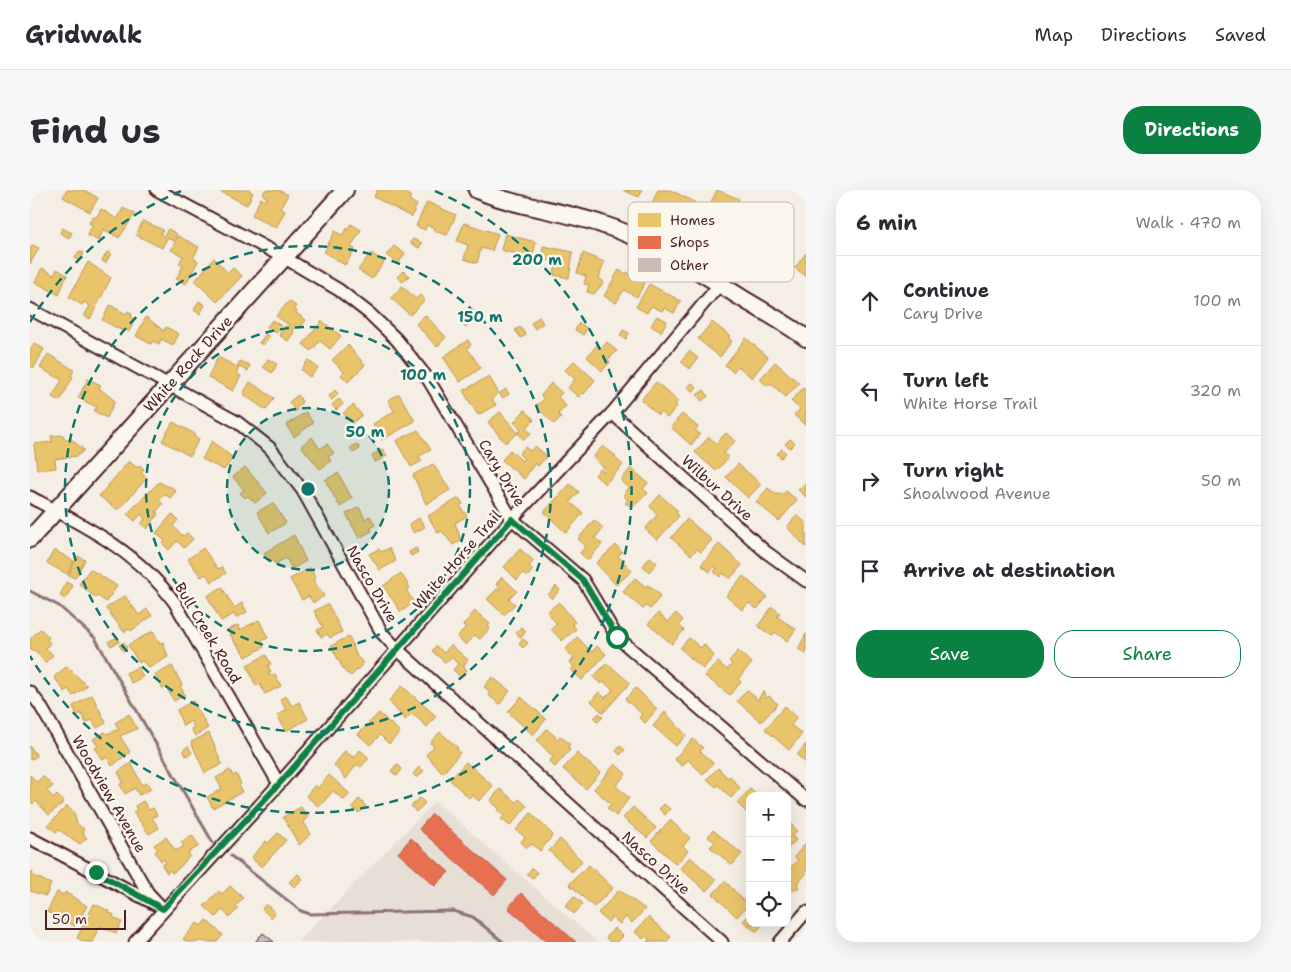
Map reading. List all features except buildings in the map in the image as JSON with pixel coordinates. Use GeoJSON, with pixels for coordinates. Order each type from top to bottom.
{"type":"FeatureCollection","features":[{"type":"Feature","properties":{"kind":"street","name":"Cary Drive"},"geometry":{"type":"LineString","coordinates":[[157,190],[285,258],[338,290],[370,314],[397,340],[428,379],[512,519],[583,580],[617,637],[806,800]]}},
{"type":"Feature","properties":{"kind":"street","name":"White Rock Drive"},"geometry":{"type":"LineString","coordinates":[[30,539],[345,190]]}},
{"type":"Feature","properties":{"kind":"street"},"geometry":{"type":"LineString","coordinates":[[477,190],[522,205],[568,214],[602,224],[628,236]]}},
{"type":"Feature","properties":{"kind":"street"},"geometry":{"type":"LineString","coordinates":[[716,282],[806,338]]}},
{"type":"Feature","properties":{"kind":"street","name":"White Horse Trail"},"geometry":{"type":"LineString","coordinates":[[135,942],[163,909],[279,784],[512,519],[612,413],[720,284]]}},
{"type":"Feature","properties":{"kind":"street","name":"Nasco Drive"},"geometry":{"type":"LineString","coordinates":[[30,309],[237,422],[270,448],[303,491],[382,633],[398,650],[722,942]]}},
{"type":"Feature","properties":{"kind":"street","name":"Wilbur Drive"},"geometry":{"type":"LineString","coordinates":[[612,413],[766,552],[806,581]]}},
{"type":"Feature","properties":{"kind":"street","name":"Bull Creek Road"},"geometry":{"type":"LineString","coordinates":[[30,496],[111,542],[137,560],[158,580],[175,603],[279,784]]}},
{"type":"Feature","properties":{"kind":"street","name":"Woodview Avenue"},"geometry":{"type":"LineString","coordinates":[[30,692],[40,705],[148,893],[163,909]]}},
{"type":"Feature","properties":{"kind":"street"},"geometry":{"type":"LineString","coordinates":[[30,838],[163,909]]}},
{"type":"Feature","properties":{"kind":"street"},"geometry":{"type":"LineString","coordinates":[[780,942],[806,912]]}},
{"type":"Feature","properties":{"kind":"shaded area"},"geometry":{"type":"Polygon","coordinates":[[[435,801],[597,942],[298,942],[435,801]]]}},
{"type":"Feature","properties":{"kind":"waterway"},"geometry":{"type":"LineString","coordinates":[[30,591],[59,606],[95,638],[213,843]]}},
{"type":"Feature","properties":{"kind":"waterway"},"geometry":{"type":"LineString","coordinates":[[231,856],[301,911],[310,914],[453,911],[473,917],[503,942]]}},
{"type":"Feature","properties":{"kind":"route"},"geometry":{"type":"LineString","coordinates":[[96,872],[163,909],[279,784],[512,519],[583,580],[617,637]]}}]}
